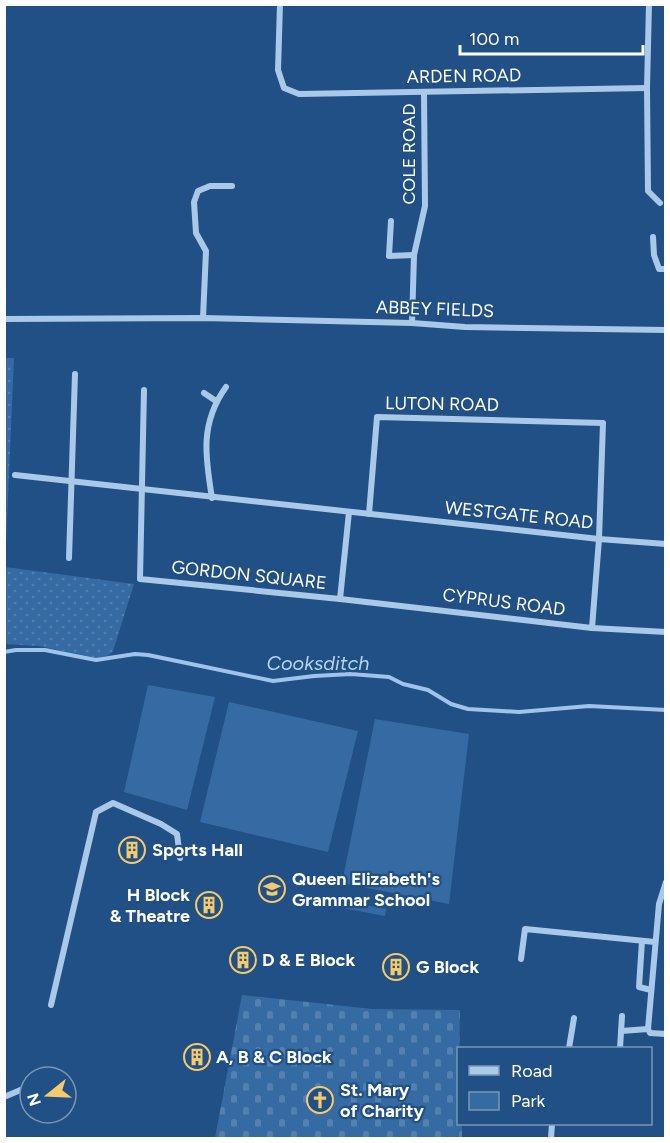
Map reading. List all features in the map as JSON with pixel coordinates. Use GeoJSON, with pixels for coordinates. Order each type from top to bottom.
{"type":"FeatureCollection","features":[{"type":"Feature","properties":{"kind":"street","name":"ARDEN ROAD"},"geometry":{"type":"LineString","coordinates":[[280,4],[278,70],[284,88],[299,94],[647,88]]}},
{"type":"Feature","properties":{"kind":"street"},"geometry":{"type":"LineString","coordinates":[[649,4],[648,191],[660,203]]}},
{"type":"Feature","properties":{"kind":"street","name":"COLE ROAD"},"geometry":{"type":"LineString","coordinates":[[412,323],[414,255],[425,206],[424,92]]}},
{"type":"Feature","properties":{"kind":"street"},"geometry":{"type":"LineString","coordinates":[[203,318],[207,251],[196,232],[194,202],[198,191],[210,186],[232,186]]}},
{"type":"Feature","properties":{"kind":"street"},"geometry":{"type":"LineString","coordinates":[[391,221],[389,256],[414,255]]}},
{"type":"Feature","properties":{"kind":"street"},"geometry":{"type":"LineString","coordinates":[[653,237],[654,255],[659,269],[666,269]]}},
{"type":"Feature","properties":{"kind":"street","name":"ABBEY FIELDS"},"geometry":{"type":"LineString","coordinates":[[4,319],[203,318],[412,323],[465,327],[666,330]]}},
{"type":"Feature","properties":{"kind":"street"},"geometry":{"type":"LineString","coordinates":[[69,558],[75,374]]}},
{"type":"Feature","properties":{"kind":"street"},"geometry":{"type":"LineString","coordinates":[[212,498],[205,440],[216,401],[226,387]]}},
{"type":"Feature","properties":{"kind":"street"},"geometry":{"type":"LineString","coordinates":[[142,489],[144,390]]}},
{"type":"Feature","properties":{"kind":"street"},"geometry":{"type":"LineString","coordinates":[[204,393],[216,401]]}},
{"type":"Feature","properties":{"kind":"street","name":"LUTON ROAD"},"geometry":{"type":"LineString","coordinates":[[369,514],[377,417],[603,423],[599,539]]}},
{"type":"Feature","properties":{"kind":"street"},"geometry":{"type":"LineString","coordinates":[[15,475],[369,514]]}},
{"type":"Feature","properties":{"kind":"street","name":"GORDON SQUARE"},"geometry":{"type":"LineString","coordinates":[[142,489],[140,579],[340,599],[349,512]]}},
{"type":"Feature","properties":{"kind":"street","name":"WESTGATE ROAD"},"geometry":{"type":"LineString","coordinates":[[369,514],[666,544]]}},
{"type":"Feature","properties":{"kind":"street"},"geometry":{"type":"LineString","coordinates":[[592,628],[599,539]]}},
{"type":"Feature","properties":{"kind":"street","name":"CYPRUS ROAD"},"geometry":{"type":"LineString","coordinates":[[340,599],[592,628],[666,632]]}},
{"type":"Feature","properties":{"kind":"street"},"geometry":{"type":"LineString","coordinates":[[51,1005],[96,812],[113,803],[161,824],[177,834],[180,858]]}},
{"type":"Feature","properties":{"kind":"street"},"geometry":{"type":"LineString","coordinates":[[666,882],[659,904],[648,1029],[650,1033],[666,1034]]}},
{"type":"Feature","properties":{"kind":"street"},"geometry":{"type":"LineString","coordinates":[[521,959],[525,928],[655,942]]}},
{"type":"Feature","properties":{"kind":"street"},"geometry":{"type":"LineString","coordinates":[[642,941],[639,987],[651,990]]}},
{"type":"Feature","properties":{"kind":"street"},"geometry":{"type":"LineString","coordinates":[[620,1047],[622,1016]]}},
{"type":"Feature","properties":{"kind":"street"},"geometry":{"type":"LineString","coordinates":[[569,1047],[574,1018]]}},
{"type":"Feature","properties":{"kind":"street"},"geometry":{"type":"LineString","coordinates":[[621,1030],[648,1029]]}},
{"type":"Feature","properties":{"kind":"street"},"geometry":{"type":"LineString","coordinates":[[4,1097],[18,1090]]}},
{"type":"Feature","properties":{"kind":"green space"},"geometry":{"type":"Polygon","coordinates":[[[4,358],[14,358],[5,567],[134,584],[113,651],[109,655],[97,658],[39,646],[5,644],[4,358]]]}},
{"type":"Feature","properties":{"kind":"green space"},"geometry":{"type":"Polygon","coordinates":[[[148,685],[215,697],[187,810],[124,792],[148,685]]]}},
{"type":"Feature","properties":{"kind":"green space"},"geometry":{"type":"Polygon","coordinates":[[[229,702],[358,731],[328,852],[200,822],[229,702]]]}},
{"type":"Feature","properties":{"kind":"green space"},"geometry":{"type":"Polygon","coordinates":[[[375,719],[469,734],[449,904],[342,883],[375,719]]]}},
{"type":"Feature","properties":{"kind":"green space"},"geometry":{"type":"Polygon","coordinates":[[[334,899],[386,909],[385,916],[332,906],[334,899]]]}},
{"type":"Feature","properties":{"kind":"green space"},"geometry":{"type":"Polygon","coordinates":[[[242,995],[372,1009],[460,1010],[459,1047],[457,1047],[457,1125],[462,1125],[462,1138],[215,1138],[242,995]]]}},
{"type":"Feature","properties":{"kind":"waterway","name":"Cooksditch"},"geometry":{"type":"LineString","coordinates":[[4,652],[45,650],[96,660],[135,654],[148,655],[273,681],[351,674],[389,677],[403,684],[428,690],[451,704],[468,709],[519,712],[589,706],[666,710]]}},
{"type":"Feature","properties":{"kind":"place","name":"Sports Hall"},"geometry":{"type":"Point","coordinates":[132,850]}},
{"type":"Feature","properties":{"kind":"place","name":"Queen Elizabeth's Grammar School"},"geometry":{"type":"Point","coordinates":[272,889]}},
{"type":"Feature","properties":{"kind":"place","name":"H Block & Theatre"},"geometry":{"type":"Point","coordinates":[209,905]}},
{"type":"Feature","properties":{"kind":"place","name":"D & E Block"},"geometry":{"type":"Point","coordinates":[243,960]}},
{"type":"Feature","properties":{"kind":"place","name":"G Block"},"geometry":{"type":"Point","coordinates":[396,967]}},
{"type":"Feature","properties":{"kind":"place","name":"A, B & C Block"},"geometry":{"type":"Point","coordinates":[197,1057]}},
{"type":"Feature","properties":{"kind":"place","name":"St. Mary of Charity"},"geometry":{"type":"Point","coordinates":[320,1100]}}]}
